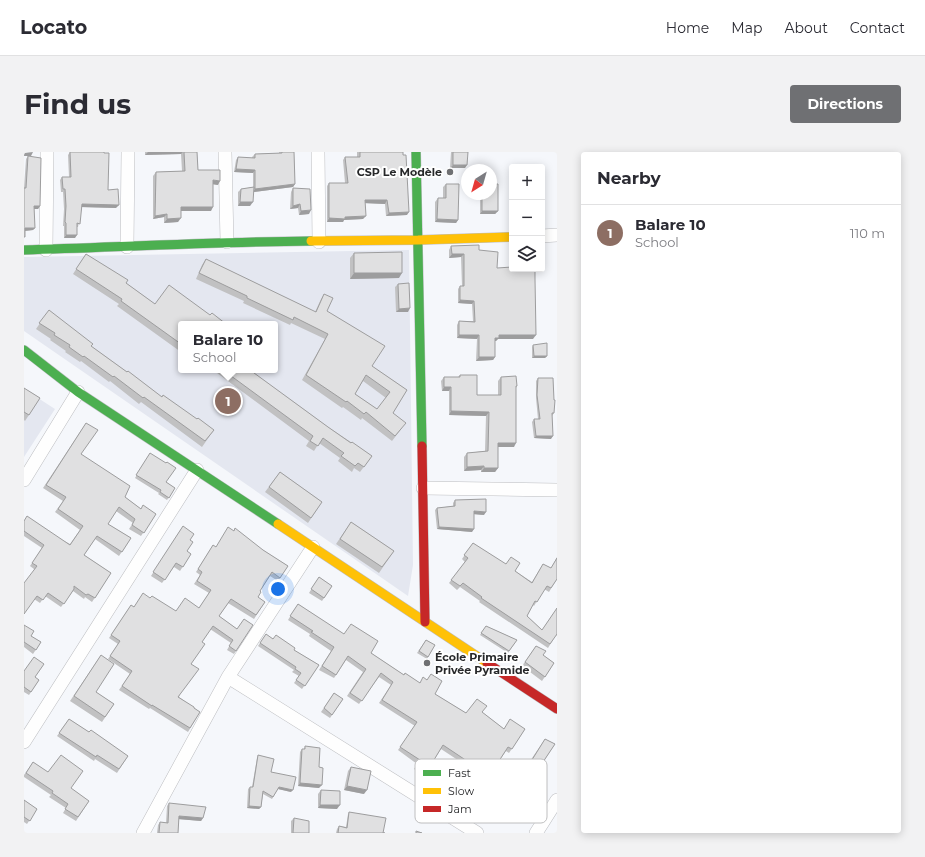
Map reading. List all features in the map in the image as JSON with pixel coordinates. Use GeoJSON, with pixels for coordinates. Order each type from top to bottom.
{"type":"FeatureCollection","features":[{"type":"Feature","properties":{"kind":"street"},"geometry":{"type":"LineString","coordinates":[[46,250],[47,152]]}},
{"type":"Feature","properties":{"kind":"street"},"geometry":{"type":"LineString","coordinates":[[127,247],[128,152]]}},
{"type":"Feature","properties":{"kind":"street"},"geometry":{"type":"LineString","coordinates":[[225,152],[227,242]]}},
{"type":"Feature","properties":{"kind":"street"},"geometry":{"type":"LineString","coordinates":[[318,152],[319,242]]}},
{"type":"Feature","properties":{"kind":"street"},"geometry":{"type":"LineString","coordinates":[[416,152],[426,622]]}},
{"type":"Feature","properties":{"kind":"street"},"geometry":{"type":"LineString","coordinates":[[545,236],[557,236]]}},
{"type":"Feature","properties":{"kind":"street"},"geometry":{"type":"LineString","coordinates":[[24,250],[227,242],[319,242],[509,237]]}},
{"type":"Feature","properties":{"kind":"street"},"geometry":{"type":"LineString","coordinates":[[24,350],[78,392],[557,709]]}},
{"type":"Feature","properties":{"kind":"street"},"geometry":{"type":"LineString","coordinates":[[24,480],[78,392]]}},
{"type":"Feature","properties":{"kind":"street"},"geometry":{"type":"LineString","coordinates":[[24,742],[197,470]]}},
{"type":"Feature","properties":{"kind":"street"},"geometry":{"type":"LineString","coordinates":[[423,488],[557,490]]}},
{"type":"Feature","properties":{"kind":"street"},"geometry":{"type":"LineString","coordinates":[[144,833],[228,677],[313,547]]}},
{"type":"Feature","properties":{"kind":"street"},"geometry":{"type":"LineString","coordinates":[[228,677],[415,794]]}},
{"type":"Feature","properties":{"kind":"street"},"geometry":{"type":"LineString","coordinates":[[547,816],[557,800]]}},
{"type":"Feature","properties":{"kind":"street"},"geometry":{"type":"LineString","coordinates":[[461,823],[477,833]]}},
{"type":"Feature","properties":{"kind":"street"},"geometry":{"type":"LineString","coordinates":[[536,833],[542,823]]}},
{"type":"Feature","properties":{"kind":"shaded area"},"geometry":{"type":"Polygon","coordinates":[[[409,250],[413,565],[408,596],[24,331],[24,257],[409,250]]]}},
{"type":"Feature","properties":{"kind":"shaded area"},"geometry":{"type":"Polygon","coordinates":[[[24,389],[55,409],[24,457],[24,389]]]}},
{"type":"Feature","properties":{"kind":"building"},"geometry":{"type":"Polygon","coordinates":[[[70,152],[109,153],[108,190],[118,189],[119,205],[82,204],[80,224],[77,223],[77,235],[66,235],[65,189],[63,189],[62,177],[71,177],[70,152]]]}},
{"type":"Feature","properties":{"kind":"building"},"geometry":{"type":"Polygon","coordinates":[[[184,152],[197,152],[198,170],[220,170],[220,181],[213,180],[213,207],[181,207],[181,218],[167,219],[167,214],[155,216],[156,172],[185,171],[184,152]]]}},
{"type":"Feature","properties":{"kind":"building"},"geometry":{"type":"Polygon","coordinates":[[[294,152],[295,184],[255,189],[255,170],[236,169],[238,157],[255,158],[255,154],[294,152]]]}},
{"type":"Feature","properties":{"kind":"building"},"geometry":{"type":"Polygon","coordinates":[[[360,152],[403,152],[403,155],[406,155],[409,212],[389,213],[387,200],[365,200],[366,216],[345,217],[345,219],[329,218],[329,183],[348,183],[345,157],[360,157],[360,152]]]}},
{"type":"Feature","properties":{"kind":"building"},"geometry":{"type":"Polygon","coordinates":[[[453,152],[468,152],[467,164],[453,165],[453,152]]]}},
{"type":"Feature","properties":{"kind":"building"},"geometry":{"type":"Polygon","coordinates":[[[28,156],[41,158],[40,206],[34,206],[35,228],[25,228],[24,237],[24,188],[26,188],[28,156]]]}},
{"type":"Feature","properties":{"kind":"building"},"geometry":{"type":"Polygon","coordinates":[[[446,184],[459,184],[458,220],[437,219],[438,198],[446,198],[446,184]]]}},
{"type":"Feature","properties":{"kind":"building"},"geometry":{"type":"Polygon","coordinates":[[[498,184],[498,211],[482,211],[482,200],[497,200],[498,184]]]}},
{"type":"Feature","properties":{"kind":"building"},"geometry":{"type":"Polygon","coordinates":[[[254,187],[253,202],[240,202],[241,189],[254,187]]]}},
{"type":"Feature","properties":{"kind":"building"},"geometry":{"type":"Polygon","coordinates":[[[293,188],[310,189],[311,210],[301,211],[300,204],[293,206],[293,188]]]}},
{"type":"Feature","properties":{"kind":"building"},"geometry":{"type":"Polygon","coordinates":[[[479,245],[479,250],[498,252],[497,268],[509,267],[509,272],[535,272],[536,335],[499,335],[499,338],[495,338],[495,357],[479,357],[479,335],[459,335],[459,321],[475,322],[474,301],[460,300],[460,286],[464,286],[464,254],[452,254],[451,246],[479,245]]]}},
{"type":"Feature","properties":{"kind":"building"},"geometry":{"type":"Polygon","coordinates":[[[402,252],[402,273],[354,273],[354,253],[402,252]]]}},
{"type":"Feature","properties":{"kind":"building"},"geometry":{"type":"Polygon","coordinates":[[[86,254],[128,280],[126,283],[155,304],[169,285],[210,315],[212,313],[222,321],[178,321],[178,342],[121,301],[122,299],[76,269],[86,254]]]}},
{"type":"Feature","properties":{"kind":"building"},"geometry":{"type":"Polygon","coordinates":[[[206,259],[316,312],[324,294],[333,298],[327,311],[385,346],[372,366],[407,390],[393,413],[406,423],[395,436],[366,412],[364,414],[347,401],[346,402],[306,375],[328,334],[294,317],[293,320],[199,273],[206,259]],[[366,375],[355,394],[377,409],[390,392],[366,375]]]}},
{"type":"Feature","properties":{"kind":"building"},"geometry":{"type":"Polygon","coordinates":[[[409,283],[410,308],[399,309],[398,284],[409,283]]]}},
{"type":"Feature","properties":{"kind":"building"},"geometry":{"type":"Polygon","coordinates":[[[49,310],[93,344],[91,346],[127,372],[128,371],[162,397],[163,395],[214,430],[205,441],[114,376],[113,377],[69,347],[70,345],[54,335],[55,333],[39,323],[49,310]]]}},
{"type":"Feature","properties":{"kind":"building"},"geometry":{"type":"Polygon","coordinates":[[[547,343],[547,356],[534,356],[533,345],[547,343]]]}},
{"type":"Feature","properties":{"kind":"building"},"geometry":{"type":"Polygon","coordinates":[[[227,373],[254,373],[328,427],[372,456],[364,467],[358,463],[355,466],[341,456],[344,453],[323,438],[318,446],[310,441],[313,436],[227,373]]]}},
{"type":"Feature","properties":{"kind":"building"},"geometry":{"type":"Polygon","coordinates":[[[460,375],[477,375],[477,395],[501,395],[501,377],[516,376],[516,443],[498,443],[498,468],[484,468],[484,466],[467,467],[467,453],[488,451],[489,412],[451,411],[451,387],[444,387],[444,377],[460,377],[460,375]]]}},
{"type":"Feature","properties":{"kind":"building"},"geometry":{"type":"Polygon","coordinates":[[[538,378],[553,378],[555,400],[554,413],[552,413],[553,436],[536,436],[534,419],[540,419],[537,395],[538,378]]]}},
{"type":"Feature","properties":{"kind":"building"},"geometry":{"type":"Polygon","coordinates":[[[24,388],[40,398],[29,415],[24,412],[24,388]]]}},
{"type":"Feature","properties":{"kind":"building"},"geometry":{"type":"Polygon","coordinates":[[[86,423],[98,430],[81,454],[130,486],[125,497],[141,509],[143,505],[156,514],[144,533],[132,525],[135,519],[119,507],[108,524],[131,538],[122,552],[97,536],[84,555],[111,573],[95,598],[88,594],[86,595],[74,586],[74,589],[64,604],[48,593],[43,600],[37,596],[24,614],[24,583],[37,566],[32,563],[44,545],[24,531],[24,521],[27,516],[70,545],[83,526],[58,509],[66,497],[46,485],[86,423]]]}},
{"type":"Feature","properties":{"kind":"building"},"geometry":{"type":"Polygon","coordinates":[[[150,453],[176,468],[166,482],[175,488],[169,498],[160,492],[161,490],[136,475],[150,453]]]}},
{"type":"Feature","properties":{"kind":"building"},"geometry":{"type":"Polygon","coordinates":[[[280,472],[322,502],[311,518],[269,487],[280,472]]]}},
{"type":"Feature","properties":{"kind":"building"},"geometry":{"type":"Polygon","coordinates":[[[486,499],[486,512],[474,511],[474,529],[439,527],[437,508],[455,506],[455,500],[486,499]]]}},
{"type":"Feature","properties":{"kind":"building"},"geometry":{"type":"Polygon","coordinates":[[[351,522],[394,551],[382,567],[340,539],[351,522]]]}},
{"type":"Feature","properties":{"kind":"building"},"geometry":{"type":"Polygon","coordinates":[[[183,526],[194,534],[190,540],[193,542],[187,551],[191,554],[183,567],[176,563],[165,580],[153,572],[183,526]]]}},
{"type":"Feature","properties":{"kind":"building"},"geometry":{"type":"Polygon","coordinates":[[[228,527],[234,531],[235,528],[263,550],[288,566],[280,578],[272,572],[260,591],[261,592],[258,597],[265,602],[256,615],[231,599],[219,616],[237,629],[244,619],[253,625],[236,651],[229,646],[233,640],[213,626],[202,642],[205,644],[191,664],[199,669],[178,697],[200,712],[190,728],[152,706],[122,686],[132,671],[110,656],[120,641],[111,635],[131,605],[134,607],[143,593],[150,598],[152,596],[176,611],[185,598],[199,608],[211,590],[197,581],[202,572],[198,569],[213,545],[216,547],[228,527]]]}},
{"type":"Feature","properties":{"kind":"building"},"geometry":{"type":"Polygon","coordinates":[[[473,543],[506,564],[511,557],[520,563],[515,571],[532,583],[543,564],[551,568],[557,558],[557,579],[551,588],[547,586],[537,602],[535,601],[527,616],[542,630],[557,608],[557,634],[550,644],[481,598],[482,597],[463,583],[460,586],[451,580],[468,558],[464,555],[473,543]]]}},
{"type":"Feature","properties":{"kind":"building"},"geometry":{"type":"Polygon","coordinates":[[[319,577],[332,586],[324,598],[311,589],[319,577]]]}},
{"type":"Feature","properties":{"kind":"building"},"geometry":{"type":"Polygon","coordinates":[[[298,604],[344,634],[351,624],[378,641],[371,653],[404,675],[405,673],[420,683],[423,677],[427,680],[431,674],[442,681],[435,694],[466,713],[477,699],[487,706],[482,712],[504,729],[510,719],[525,729],[512,749],[508,747],[500,759],[464,759],[443,745],[434,759],[418,759],[400,747],[417,722],[382,700],[393,682],[381,673],[362,701],[350,693],[366,669],[348,656],[336,675],[322,666],[334,647],[290,616],[298,604]]]}},
{"type":"Feature","properties":{"kind":"building"},"geometry":{"type":"Polygon","coordinates":[[[24,625],[34,631],[31,636],[41,642],[36,650],[24,642],[24,625]]]}},
{"type":"Feature","properties":{"kind":"building"},"geometry":{"type":"Polygon","coordinates":[[[486,626],[517,640],[509,651],[481,633],[486,626]]]}},
{"type":"Feature","properties":{"kind":"building"},"geometry":{"type":"Polygon","coordinates":[[[266,634],[273,639],[276,635],[295,648],[294,650],[319,665],[305,686],[296,680],[301,673],[295,669],[296,667],[260,643],[266,634]]]}},
{"type":"Feature","properties":{"kind":"building"},"geometry":{"type":"Polygon","coordinates":[[[426,640],[435,645],[428,657],[419,651],[426,640]]]}},
{"type":"Feature","properties":{"kind":"building"},"geometry":{"type":"Polygon","coordinates":[[[536,646],[546,651],[543,655],[554,663],[545,677],[525,662],[536,646]]]}},
{"type":"Feature","properties":{"kind":"building"},"geometry":{"type":"Polygon","coordinates":[[[101,655],[114,664],[96,692],[114,704],[105,717],[74,696],[101,655]]]}},
{"type":"Feature","properties":{"kind":"building"},"geometry":{"type":"Polygon","coordinates":[[[34,657],[44,664],[35,677],[39,680],[31,692],[24,687],[24,671],[34,657]]]}},
{"type":"Feature","properties":{"kind":"building"},"geometry":{"type":"Polygon","coordinates":[[[334,693],[343,699],[332,715],[324,708],[334,693]]]}},
{"type":"Feature","properties":{"kind":"building"},"geometry":{"type":"Polygon","coordinates":[[[69,719],[89,732],[91,730],[128,756],[119,769],[97,755],[96,757],[59,733],[69,719]]]}},
{"type":"Feature","properties":{"kind":"building"},"geometry":{"type":"Polygon","coordinates":[[[545,739],[555,744],[545,759],[532,759],[545,739]]]}},
{"type":"Feature","properties":{"kind":"building"},"geometry":{"type":"Polygon","coordinates":[[[305,746],[320,748],[319,767],[323,768],[322,785],[300,783],[302,749],[305,749],[305,746]]]}},
{"type":"Feature","properties":{"kind":"building"},"geometry":{"type":"Polygon","coordinates":[[[61,755],[83,771],[71,788],[89,801],[78,817],[65,809],[68,804],[52,793],[53,791],[26,773],[33,762],[48,772],[61,755]]]}},
{"type":"Feature","properties":{"kind":"building"},"geometry":{"type":"Polygon","coordinates":[[[258,755],[274,759],[271,772],[296,777],[293,790],[279,787],[273,797],[263,791],[261,807],[249,806],[250,787],[253,787],[258,755]]]}},
{"type":"Feature","properties":{"kind":"building"},"geometry":{"type":"Polygon","coordinates":[[[351,767],[371,771],[367,790],[347,786],[351,767]]]}},
{"type":"Feature","properties":{"kind":"building"},"geometry":{"type":"Polygon","coordinates":[[[321,790],[340,791],[340,805],[320,805],[321,790]]]}},
{"type":"Feature","properties":{"kind":"building"},"geometry":{"type":"Polygon","coordinates":[[[24,800],[37,809],[30,821],[24,817],[24,800]]]}},
{"type":"Feature","properties":{"kind":"building"},"geometry":{"type":"Polygon","coordinates":[[[169,803],[206,807],[203,818],[179,816],[178,833],[159,833],[160,822],[168,823],[169,803]]]}},
{"type":"Feature","properties":{"kind":"building"},"geometry":{"type":"Polygon","coordinates":[[[349,812],[386,818],[383,833],[338,833],[339,826],[347,828],[349,812]]]}},
{"type":"Feature","properties":{"kind":"building"},"geometry":{"type":"Polygon","coordinates":[[[294,818],[309,821],[309,833],[293,833],[294,818]]]}},
{"type":"Feature","properties":{"kind":"traffic: fast"},"geometry":{"type":"LineString","coordinates":[[416,152],[422,446]]}},
{"type":"Feature","properties":{"kind":"traffic: fast"},"geometry":{"type":"LineString","coordinates":[[24,250],[203,243],[311,241]]}},
{"type":"Feature","properties":{"kind":"traffic: fast"},"geometry":{"type":"LineString","coordinates":[[24,350],[78,392],[278,524]]}},
{"type":"Feature","properties":{"kind":"traffic: slow"},"geometry":{"type":"LineString","coordinates":[[311,241],[509,237]]}},
{"type":"Feature","properties":{"kind":"traffic: slow"},"geometry":{"type":"LineString","coordinates":[[278,524],[487,663]]}},
{"type":"Feature","properties":{"kind":"traffic: jam"},"geometry":{"type":"LineString","coordinates":[[422,446],[425,622]]}},
{"type":"Feature","properties":{"kind":"traffic: jam"},"geometry":{"type":"LineString","coordinates":[[487,663],[557,709]]}},
{"type":"Feature","properties":{"kind":"place","name":"CSP Le Modèle"},"geometry":{"type":"Point","coordinates":[450,172]}},
{"type":"Feature","properties":{"kind":"place","name":"Balare 10"},"geometry":{"type":"Point","coordinates":[228,401]}},
{"type":"Feature","properties":{"kind":"place","name":"École Primaire Privée Pyramide"},"geometry":{"type":"Point","coordinates":[427,663]}}]}
